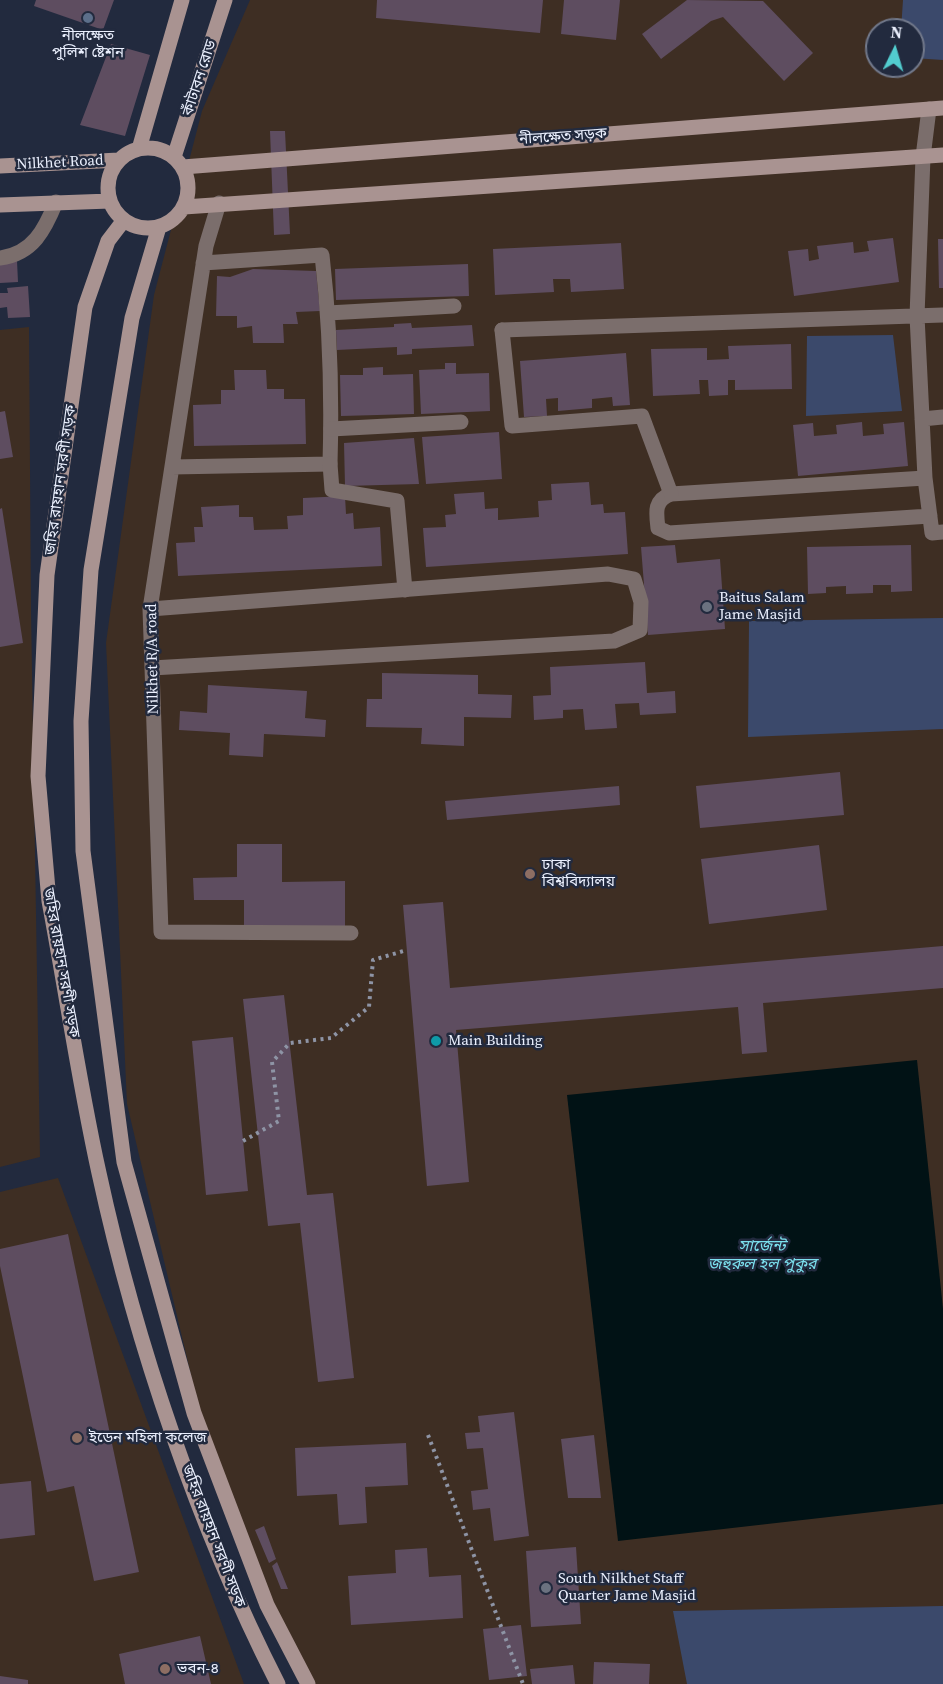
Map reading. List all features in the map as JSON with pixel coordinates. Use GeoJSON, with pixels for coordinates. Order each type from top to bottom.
{"type":"FeatureCollection","features":[{"type":"Feature","properties":{"kind":"main road"},"geometry":{"type":"LineString","coordinates":[[139,149],[182,0]]}},
{"type":"Feature","properties":{"kind":"main road","name":"কাঁটাবন রোড"},"geometry":{"type":"LineString","coordinates":[[178,162],[225,0]]}},
{"type":"Feature","properties":{"kind":"main road","name":"নীলক্ষেত সড়ক"},"geometry":{"type":"LineString","coordinates":[[178,162],[936,109]]}},
{"type":"Feature","properties":{"kind":"main road"},"geometry":{"type":"LineString","coordinates":[[157,148],[178,162],[189,187],[184,207],[169,223],[159,227],[144,228],[124,220],[110,201],[109,179],[119,160],[139,149],[157,148]]}},
{"type":"Feature","properties":{"kind":"main road"},"geometry":{"type":"LineString","coordinates":[[184,207],[943,155]]}},
{"type":"Feature","properties":{"kind":"main road","name":"Nilkhet Road"},"geometry":{"type":"LineString","coordinates":[[0,165],[119,160]]}},
{"type":"Feature","properties":{"kind":"main road"},"geometry":{"type":"LineString","coordinates":[[0,205],[110,201]]}},
{"type":"Feature","properties":{"kind":"main road","name":"জহির রায়হান সরণী সড়ক"},"geometry":{"type":"LineString","coordinates":[[124,220],[108,242],[85,307],[47,574],[38,776],[44,855],[99,1172],[140,1332],[206,1524],[247,1624],[278,1684]]}},
{"type":"Feature","properties":{"kind":"main road"},"geometry":{"type":"LineString","coordinates":[[159,227],[132,318],[91,570],[81,721],[83,851],[124,1162],[194,1413],[267,1605],[308,1684]]}},
{"type":"Feature","properties":{"kind":"street"},"geometry":{"type":"LineString","coordinates":[[936,109],[923,157],[917,316],[925,478],[932,533],[943,532]]}},
{"type":"Feature","properties":{"kind":"street"},"geometry":{"type":"LineString","coordinates":[[0,258],[26,249],[44,233],[56,202]]}},
{"type":"Feature","properties":{"kind":"street","name":"Nilkhet R/A road"},"geometry":{"type":"LineString","coordinates":[[219,203],[203,263],[150,609],[161,932],[351,933]]}},
{"type":"Feature","properties":{"kind":"street"},"geometry":{"type":"LineString","coordinates":[[203,263],[322,255],[328,313],[332,490],[397,501],[405,590]]}},
{"type":"Feature","properties":{"kind":"street"},"geometry":{"type":"LineString","coordinates":[[328,313],[454,306]]}},
{"type":"Feature","properties":{"kind":"street"},"geometry":{"type":"LineString","coordinates":[[671,494],[642,416],[512,426],[502,330],[943,315]]}},
{"type":"Feature","properties":{"kind":"street"},"geometry":{"type":"LineString","coordinates":[[922,419],[943,417]]}},
{"type":"Feature","properties":{"kind":"street"},"geometry":{"type":"LineString","coordinates":[[331,429],[461,422]]}},
{"type":"Feature","properties":{"kind":"street"},"geometry":{"type":"LineString","coordinates":[[172,467],[330,464]]}},
{"type":"Feature","properties":{"kind":"street"},"geometry":{"type":"LineString","coordinates":[[925,478],[671,494],[662,497],[656,505],[658,528],[669,533],[930,516]]}},
{"type":"Feature","properties":{"kind":"street"},"geometry":{"type":"LineString","coordinates":[[150,609],[608,574],[634,579],[641,602],[640,630],[614,641],[152,668]]}},
{"type":"Feature","properties":{"kind":"path"},"geometry":{"type":"LineString","coordinates":[[243,1140],[279,1121],[272,1062],[290,1042],[331,1038],[369,1007],[374,960],[407,950]]}},
{"type":"Feature","properties":{"kind":"path"},"geometry":{"type":"LineString","coordinates":[[428,1435],[523,1684]]}},
{"type":"Feature","properties":{"kind":"shaded area","name":"ঢাকা বিশ্ববিদ্যালয়"},"geometry":{"type":"Polygon","coordinates":[[[250,0],[943,0],[943,1684],[306,1684],[212,1464],[127,1104],[106,643],[154,295],[202,111],[250,0]]]}},
{"type":"Feature","properties":{"kind":"shaded area"},"geometry":{"type":"Polygon","coordinates":[[[903,0],[943,0],[943,60],[925,59],[925,18],[902,18],[903,0]]]}},
{"type":"Feature","properties":{"kind":"shaded area"},"geometry":{"type":"Polygon","coordinates":[[[29,327],[40,1157],[0,1167],[0,330],[29,327]]]}},
{"type":"Feature","properties":{"kind":"shaded area"},"geometry":{"type":"Polygon","coordinates":[[[893,335],[902,411],[806,416],[807,336],[893,335]]]}},
{"type":"Feature","properties":{"kind":"shaded area"},"geometry":{"type":"Polygon","coordinates":[[[943,618],[943,729],[748,737],[749,621],[943,618]]]}},
{"type":"Feature","properties":{"kind":"shaded area","name":"ইডেন মহিলা কলেজ"},"geometry":{"type":"Polygon","coordinates":[[[58,1178],[244,1684],[0,1684],[0,1192],[58,1178]]]}},
{"type":"Feature","properties":{"kind":"shaded area"},"geometry":{"type":"Polygon","coordinates":[[[943,1606],[943,1684],[687,1684],[673,1611],[943,1606]]]}},
{"type":"Feature","properties":{"kind":"water","name":"সার্জেন্ট জহুরুল হল পুকুর"},"geometry":{"type":"Polygon","coordinates":[[[917,1060],[943,1309],[943,1504],[618,1541],[567,1095],[917,1060]]]}},
{"type":"Feature","properties":{"kind":"building","name":"নীলক্ষেত পুলিশ ষ্টেশন"},"geometry":{"type":"Polygon","coordinates":[[[36,0],[114,0],[103,30],[34,6],[36,0]]]}},
{"type":"Feature","properties":{"kind":"building"},"geometry":{"type":"Polygon","coordinates":[[[377,0],[543,0],[540,33],[376,18],[377,0]]]}},
{"type":"Feature","properties":{"kind":"building"},"geometry":{"type":"Polygon","coordinates":[[[564,0],[620,0],[616,40],[561,34],[564,0]]]}},
{"type":"Feature","properties":{"kind":"building"},"geometry":{"type":"Polygon","coordinates":[[[687,0],[763,1],[813,53],[784,81],[723,17],[711,21],[661,59],[642,34],[687,0]]]}},
{"type":"Feature","properties":{"kind":"building"},"geometry":{"type":"Polygon","coordinates":[[[111,44],[150,55],[125,136],[80,125],[111,44]]]}},
{"type":"Feature","properties":{"kind":"building"},"geometry":{"type":"Polygon","coordinates":[[[270,131],[285,131],[290,234],[274,235],[270,131]]]}},
{"type":"Feature","properties":{"kind":"building"},"geometry":{"type":"Polygon","coordinates":[[[893,238],[899,282],[794,296],[788,251],[808,249],[809,261],[819,259],[817,246],[853,242],[854,253],[869,251],[867,241],[893,238]]]}},
{"type":"Feature","properties":{"kind":"building"},"geometry":{"type":"Polygon","coordinates":[[[938,239],[943,239],[943,288],[939,288],[938,239]]]}},
{"type":"Feature","properties":{"kind":"building"},"geometry":{"type":"Polygon","coordinates":[[[621,243],[624,289],[571,292],[570,279],[553,279],[554,292],[495,295],[493,249],[621,243]]]}},
{"type":"Feature","properties":{"kind":"building"},"geometry":{"type":"Polygon","coordinates":[[[17,261],[18,282],[0,283],[0,263],[17,261]]]}},
{"type":"Feature","properties":{"kind":"building"},"geometry":{"type":"Polygon","coordinates":[[[468,264],[469,296],[336,300],[335,269],[468,264]]]}},
{"type":"Feature","properties":{"kind":"building"},"geometry":{"type":"Polygon","coordinates":[[[253,269],[316,271],[320,311],[296,312],[298,324],[283,324],[284,343],[253,343],[252,326],[237,328],[237,316],[216,316],[217,276],[230,277],[253,269]]]}},
{"type":"Feature","properties":{"kind":"building"},"geometry":{"type":"Polygon","coordinates":[[[28,286],[30,317],[8,318],[7,307],[0,308],[0,293],[8,293],[7,288],[28,286]]]}},
{"type":"Feature","properties":{"kind":"building"},"geometry":{"type":"Polygon","coordinates":[[[411,323],[412,328],[472,325],[474,346],[412,349],[412,354],[397,355],[397,347],[337,350],[336,330],[394,327],[394,324],[411,323]]]}},
{"type":"Feature","properties":{"kind":"building"},"geometry":{"type":"Polygon","coordinates":[[[791,344],[792,389],[735,390],[735,380],[728,380],[728,395],[709,396],[708,380],[699,380],[700,394],[653,396],[651,349],[707,348],[707,360],[729,359],[728,346],[791,344]]]}},
{"type":"Feature","properties":{"kind":"building"},"geometry":{"type":"Polygon","coordinates":[[[626,353],[630,405],[613,406],[612,397],[592,399],[592,408],[558,411],[558,398],[546,399],[547,416],[524,417],[520,361],[626,353]]]}},
{"type":"Feature","properties":{"kind":"building"},"geometry":{"type":"Polygon","coordinates":[[[445,363],[456,363],[456,374],[489,373],[490,411],[421,414],[419,370],[445,369],[445,363]]]}},
{"type":"Feature","properties":{"kind":"building"},"geometry":{"type":"Polygon","coordinates":[[[383,367],[383,375],[413,374],[414,414],[341,416],[340,375],[363,375],[363,368],[383,367]]]}},
{"type":"Feature","properties":{"kind":"building"},"geometry":{"type":"Polygon","coordinates":[[[234,370],[266,370],[267,389],[284,389],[284,399],[305,399],[306,444],[194,446],[193,405],[221,404],[221,390],[235,390],[234,370]]]}},
{"type":"Feature","properties":{"kind":"building"},"geometry":{"type":"Polygon","coordinates":[[[5,411],[13,457],[0,459],[0,412],[5,411]]]}},
{"type":"Feature","properties":{"kind":"building"},"geometry":{"type":"Polygon","coordinates":[[[862,422],[863,436],[884,434],[883,424],[904,422],[908,466],[798,476],[793,425],[813,423],[814,436],[837,434],[836,425],[862,422]]]}},
{"type":"Feature","properties":{"kind":"building"},"geometry":{"type":"Polygon","coordinates":[[[499,432],[502,479],[426,484],[422,437],[499,432]]]}},
{"type":"Feature","properties":{"kind":"building"},"geometry":{"type":"Polygon","coordinates":[[[414,438],[419,484],[345,486],[344,443],[414,438]]]}},
{"type":"Feature","properties":{"kind":"building"},"geometry":{"type":"Polygon","coordinates":[[[589,482],[591,505],[603,504],[604,513],[625,512],[628,554],[426,567],[423,528],[446,527],[445,515],[456,514],[454,494],[484,492],[485,509],[498,508],[498,520],[539,517],[538,501],[552,500],[551,484],[589,482]]]}},
{"type":"Feature","properties":{"kind":"building"},"geometry":{"type":"Polygon","coordinates":[[[345,496],[346,514],[353,513],[354,529],[380,527],[382,566],[178,576],[176,543],[195,542],[194,527],[203,527],[201,507],[239,505],[239,517],[253,517],[254,530],[288,529],[287,516],[303,515],[303,498],[345,496]]]}},
{"type":"Feature","properties":{"kind":"building"},"geometry":{"type":"Polygon","coordinates":[[[2,508],[23,643],[0,647],[0,509],[2,508]]]}},
{"type":"Feature","properties":{"kind":"building"},"geometry":{"type":"Polygon","coordinates":[[[675,545],[677,563],[720,559],[725,629],[648,635],[641,547],[675,545]]]}},
{"type":"Feature","properties":{"kind":"building"},"geometry":{"type":"Polygon","coordinates":[[[911,545],[912,591],[891,592],[891,585],[873,585],[873,593],[846,594],[846,586],[826,587],[826,593],[808,594],[807,547],[911,545]]]}},
{"type":"Feature","properties":{"kind":"building"},"geometry":{"type":"Polygon","coordinates":[[[645,662],[647,693],[675,691],[676,713],[640,715],[639,703],[615,704],[617,728],[585,730],[583,709],[563,710],[563,718],[534,720],[533,696],[551,695],[550,667],[645,662]]]}},
{"type":"Feature","properties":{"kind":"building"},"geometry":{"type":"Polygon","coordinates":[[[382,673],[478,675],[478,694],[512,695],[511,718],[464,717],[464,746],[421,744],[422,728],[366,727],[367,699],[382,699],[382,673]]]}},
{"type":"Feature","properties":{"kind":"building"},"geometry":{"type":"Polygon","coordinates":[[[208,685],[307,691],[305,718],[326,720],[325,737],[264,734],[263,757],[229,755],[230,733],[179,730],[180,711],[207,713],[208,685]]]}},
{"type":"Feature","properties":{"kind":"building"},"geometry":{"type":"Polygon","coordinates":[[[840,772],[844,815],[700,828],[696,786],[840,772]]]}},
{"type":"Feature","properties":{"kind":"building"},"geometry":{"type":"Polygon","coordinates":[[[619,786],[620,805],[447,820],[445,801],[619,786]]]}},
{"type":"Feature","properties":{"kind":"building"},"geometry":{"type":"Polygon","coordinates":[[[237,844],[282,844],[282,882],[345,881],[345,927],[244,928],[244,900],[194,900],[193,878],[237,877],[237,844]]]}},
{"type":"Feature","properties":{"kind":"building"},"geometry":{"type":"Polygon","coordinates":[[[819,845],[827,910],[709,924],[701,859],[819,845]]]}},
{"type":"Feature","properties":{"kind":"building","name":"Main Building"},"geometry":{"type":"Polygon","coordinates":[[[443,902],[450,988],[943,946],[943,988],[763,1003],[767,1052],[742,1054],[738,1007],[456,1030],[469,1182],[427,1186],[403,905],[443,902]]]}},
{"type":"Feature","properties":{"kind":"building"},"geometry":{"type":"Polygon","coordinates":[[[284,995],[307,1195],[333,1193],[354,1378],[318,1382],[300,1223],[268,1226],[243,999],[284,995]]]}},
{"type":"Feature","properties":{"kind":"building"},"geometry":{"type":"Polygon","coordinates":[[[233,1037],[248,1191],[206,1195],[192,1041],[233,1037]]]}},
{"type":"Feature","properties":{"kind":"building"},"geometry":{"type":"Polygon","coordinates":[[[68,1234],[139,1572],[94,1581],[74,1486],[47,1492],[0,1266],[0,1249],[68,1234]]]}},
{"type":"Feature","properties":{"kind":"building"},"geometry":{"type":"Polygon","coordinates":[[[514,1412],[529,1536],[494,1541],[490,1508],[473,1510],[471,1491],[488,1489],[483,1448],[467,1449],[465,1433],[480,1432],[478,1416],[514,1412]]]}},
{"type":"Feature","properties":{"kind":"building"},"geometry":{"type":"Polygon","coordinates":[[[594,1435],[601,1498],[568,1498],[561,1439],[594,1435]]]}},
{"type":"Feature","properties":{"kind":"building"},"geometry":{"type":"Polygon","coordinates":[[[406,1443],[408,1485],[365,1487],[367,1523],[339,1525],[337,1494],[297,1496],[295,1448],[406,1443]]]}},
{"type":"Feature","properties":{"kind":"building"},"geometry":{"type":"Polygon","coordinates":[[[31,1481],[35,1535],[0,1539],[0,1484],[31,1481]]]}},
{"type":"Feature","properties":{"kind":"building"},"geometry":{"type":"Polygon","coordinates":[[[264,1526],[276,1559],[269,1563],[255,1530],[264,1526]]]}},
{"type":"Feature","properties":{"kind":"building"},"geometry":{"type":"Polygon","coordinates":[[[576,1547],[581,1624],[531,1627],[526,1551],[576,1547]]]}},
{"type":"Feature","properties":{"kind":"building"},"geometry":{"type":"Polygon","coordinates":[[[427,1548],[429,1577],[461,1575],[463,1618],[351,1625],[348,1576],[396,1573],[395,1550],[427,1548]]]}},
{"type":"Feature","properties":{"kind":"building"},"geometry":{"type":"Polygon","coordinates":[[[277,1562],[288,1589],[281,1589],[272,1566],[277,1562]]]}},
{"type":"Feature","properties":{"kind":"building"},"geometry":{"type":"Polygon","coordinates":[[[521,1625],[527,1676],[489,1680],[483,1629],[521,1625]]]}},
{"type":"Feature","properties":{"kind":"building","name":"ভবন-৪"},"geometry":{"type":"Polygon","coordinates":[[[200,1636],[211,1684],[125,1684],[119,1654],[200,1636]]]}},
{"type":"Feature","properties":{"kind":"building"},"geometry":{"type":"Polygon","coordinates":[[[594,1662],[650,1664],[649,1684],[593,1684],[594,1662]]]}},
{"type":"Feature","properties":{"kind":"building"},"geometry":{"type":"Polygon","coordinates":[[[573,1665],[575,1684],[532,1684],[530,1669],[573,1665]]]}},
{"type":"Feature","properties":{"kind":"building"},"geometry":{"type":"Polygon","coordinates":[[[0,1676],[28,1680],[28,1684],[0,1684],[0,1676]]]}},
{"type":"Feature","properties":{"kind":"place","name":"নীলক্ষেত পুলিশ ষ্টেশন"},"geometry":{"type":"Point","coordinates":[88,18]}},
{"type":"Feature","properties":{"kind":"place","name":"Baitus Salam Jame Masjid"},"geometry":{"type":"Point","coordinates":[707,607]}},
{"type":"Feature","properties":{"kind":"place","name":"ঢাকা বিশ্ববিদ্যালয়"},"geometry":{"type":"Point","coordinates":[530,874]}},
{"type":"Feature","properties":{"kind":"place","name":"Main Building"},"geometry":{"type":"Point","coordinates":[436,1041]}},
{"type":"Feature","properties":{"kind":"place","name":"ইডেন মহিলা কলেজ"},"geometry":{"type":"Point","coordinates":[77,1438]}},
{"type":"Feature","properties":{"kind":"place","name":"South Nilkhet Staff Quarter Jame Masjid"},"geometry":{"type":"Point","coordinates":[546,1588]}},
{"type":"Feature","properties":{"kind":"place","name":"ভবন-৪"},"geometry":{"type":"Point","coordinates":[165,1669]}}]}
